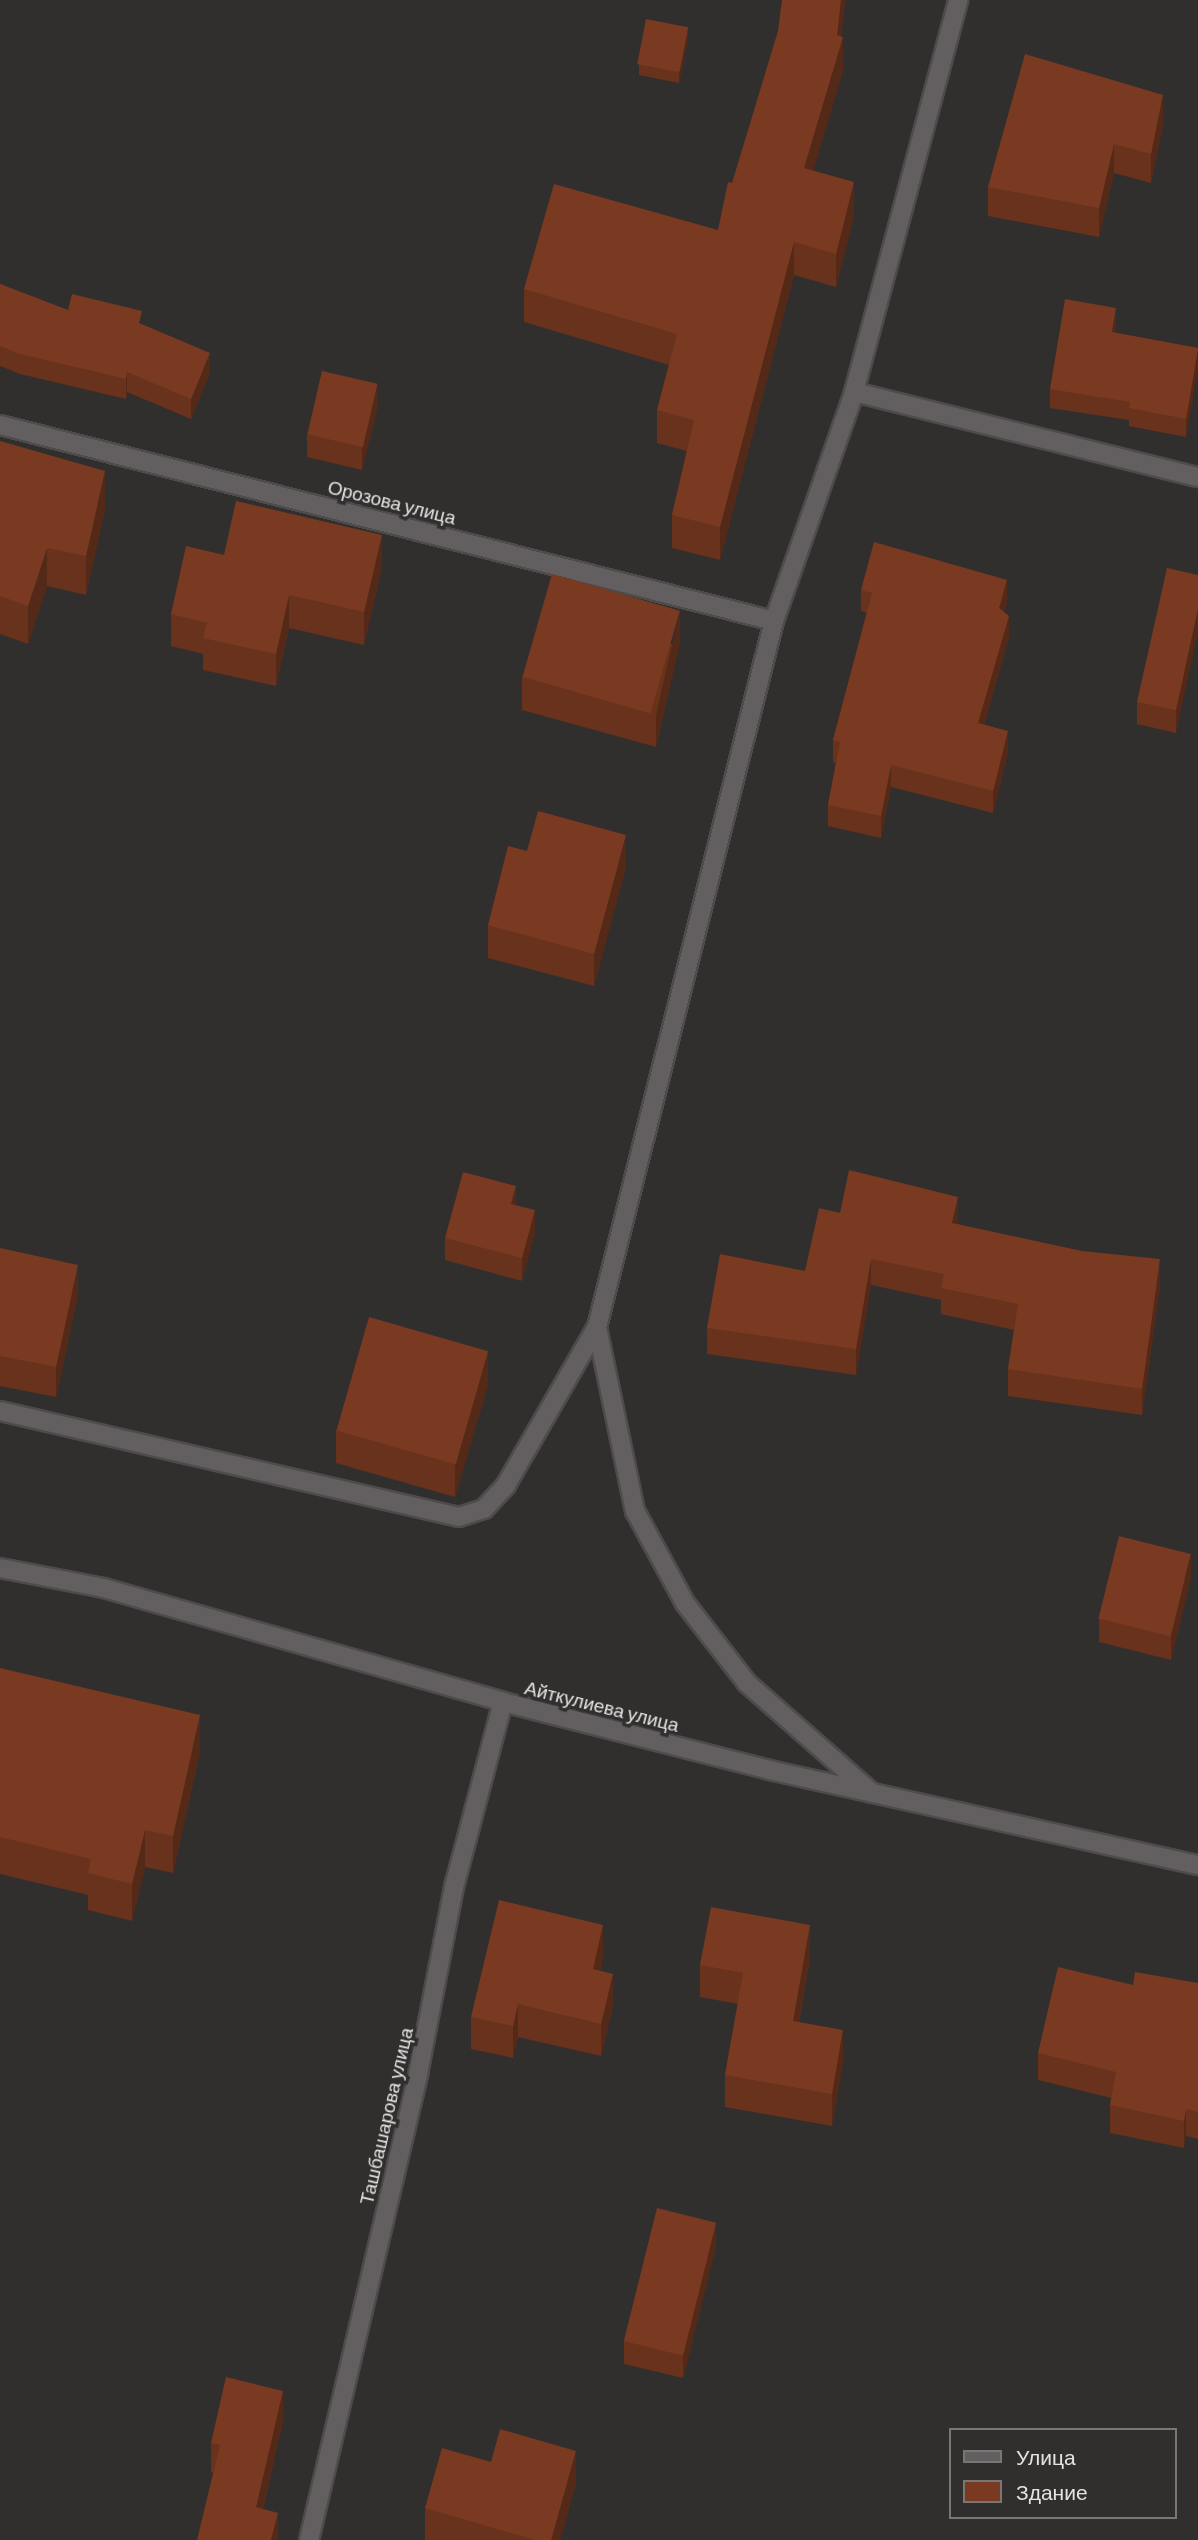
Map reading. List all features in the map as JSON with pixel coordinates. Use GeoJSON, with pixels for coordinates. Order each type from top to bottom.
{"type":"FeatureCollection","features":[{"type":"Feature","properties":{"kind":"street"},"geometry":{"type":"LineString","coordinates":[[0,1411],[459,1517],[484,1509],[506,1485],[597,1326],[774,621],[854,392],[958,0]]}},
{"type":"Feature","properties":{"kind":"street"},"geometry":{"type":"LineString","coordinates":[[854,392],[1198,477]]}},
{"type":"Feature","properties":{"kind":"street","name":"Орозова улица"},"geometry":{"type":"LineString","coordinates":[[0,425],[774,621]]}},
{"type":"Feature","properties":{"kind":"street"},"geometry":{"type":"LineString","coordinates":[[597,1326],[635,1511],[685,1603],[747,1683],[872,1793]]}},
{"type":"Feature","properties":{"kind":"street","name":"Айткулиева улица"},"geometry":{"type":"LineString","coordinates":[[0,1568],[104,1588],[503,1702],[872,1793],[1198,1865]]}},
{"type":"Feature","properties":{"kind":"street","name":"Ташбашарова улица"},"geometry":{"type":"LineString","coordinates":[[309,2540],[418,2074],[454,1887],[503,1702]]}},
{"type":"Feature","properties":{"kind":"building"},"geometry":{"type":"Polygon","coordinates":[[[782,0],[841,0],[837,35],[843,37],[804,168],[854,182],[836,254],[794,242],[720,527],[672,515],[694,420],[657,410],[677,334],[524,289],[554,184],[718,230],[728,182],[732,183],[778,31],[782,0]]]}},
{"type":"Feature","properties":{"kind":"building"},"geometry":{"type":"Polygon","coordinates":[[[646,19],[688,27],[679,72],[637,64],[646,19]]]}},
{"type":"Feature","properties":{"kind":"building"},"geometry":{"type":"Polygon","coordinates":[[[1025,54],[1163,95],[1151,154],[1114,144],[1099,208],[988,187],[1025,54]]]}},
{"type":"Feature","properties":{"kind":"building"},"geometry":{"type":"Polygon","coordinates":[[[0,284],[68,310],[72,294],[142,311],[139,323],[210,353],[191,399],[127,372],[126,379],[20,354],[0,346],[0,284]]]}},
{"type":"Feature","properties":{"kind":"building"},"geometry":{"type":"Polygon","coordinates":[[[1065,299],[1116,308],[1112,332],[1198,348],[1186,419],[1129,408],[1130,402],[1050,389],[1065,299]]]}},
{"type":"Feature","properties":{"kind":"building"},"geometry":{"type":"Polygon","coordinates":[[[322,371],[378,384],[363,447],[307,434],[322,371]]]}},
{"type":"Feature","properties":{"kind":"building"},"geometry":{"type":"Polygon","coordinates":[[[0,441],[105,471],[86,556],[47,548],[28,606],[0,596],[0,441]]]}},
{"type":"Feature","properties":{"kind":"building"},"geometry":{"type":"Polygon","coordinates":[[[236,501],[382,535],[364,612],[289,595],[276,654],[203,638],[207,623],[171,614],[186,546],[224,555],[236,501]]]}},
{"type":"Feature","properties":{"kind":"building"},"geometry":{"type":"Polygon","coordinates":[[[874,542],[1007,580],[999,608],[1009,616],[978,723],[1008,731],[993,791],[891,765],[881,816],[828,805],[840,742],[833,740],[872,593],[861,590],[874,542]]]}},
{"type":"Feature","properties":{"kind":"building"},"geometry":{"type":"Polygon","coordinates":[[[1167,568],[1198,575],[1198,609],[1176,710],[1137,702],[1167,568]]]}},
{"type":"Feature","properties":{"kind":"building"},"geometry":{"type":"Polygon","coordinates":[[[552,574],[680,611],[650,714],[523,677],[552,574]]]}},
{"type":"Feature","properties":{"kind":"building"},"geometry":{"type":"Polygon","coordinates":[[[538,811],[626,835],[594,954],[488,925],[508,846],[527,851],[538,811]]]}},
{"type":"Feature","properties":{"kind":"building"},"geometry":{"type":"Polygon","coordinates":[[[849,1170],[958,1197],[952,1223],[1082,1251],[1160,1259],[1142,1389],[1008,1369],[1018,1304],[941,1288],[944,1274],[871,1259],[856,1349],[707,1328],[720,1254],[805,1271],[819,1208],[840,1213],[849,1170]]]}},
{"type":"Feature","properties":{"kind":"building"},"geometry":{"type":"Polygon","coordinates":[[[463,1172],[516,1186],[511,1204],[535,1210],[522,1258],[445,1238],[463,1172]]]}},
{"type":"Feature","properties":{"kind":"building"},"geometry":{"type":"Polygon","coordinates":[[[0,1248],[78,1265],[56,1367],[0,1356],[0,1248]]]}},
{"type":"Feature","properties":{"kind":"building"},"geometry":{"type":"Polygon","coordinates":[[[369,1317],[488,1351],[456,1465],[336,1430],[369,1317]]]}},
{"type":"Feature","properties":{"kind":"building"},"geometry":{"type":"Polygon","coordinates":[[[1119,1536],[1191,1554],[1170,1636],[1098,1618],[1119,1536]]]}},
{"type":"Feature","properties":{"kind":"building"},"geometry":{"type":"Polygon","coordinates":[[[0,1668],[200,1715],[173,1836],[145,1830],[132,1884],[88,1873],[91,1859],[0,1837],[0,1668]]]}},
{"type":"Feature","properties":{"kind":"building"},"geometry":{"type":"Polygon","coordinates":[[[499,1900],[603,1925],[593,1969],[613,1974],[601,2024],[518,2004],[513,2026],[471,2017],[499,1900]]]}},
{"type":"Feature","properties":{"kind":"building"},"geometry":{"type":"Polygon","coordinates":[[[711,1907],[810,1925],[793,2021],[843,2030],[832,2094],[725,2075],[743,1973],[700,1965],[711,1907]]]}},
{"type":"Feature","properties":{"kind":"building"},"geometry":{"type":"Polygon","coordinates":[[[1058,1967],[1133,1985],[1135,1972],[1198,1983],[1198,2112],[1186,2109],[1184,2121],[1110,2105],[1116,2072],[1038,2053],[1058,1967]]]}},
{"type":"Feature","properties":{"kind":"building"},"geometry":{"type":"Polygon","coordinates":[[[657,2208],[716,2223],[683,2356],[624,2341],[657,2208]]]}},
{"type":"Feature","properties":{"kind":"building"},"geometry":{"type":"Polygon","coordinates":[[[226,2377],[283,2391],[256,2507],[278,2513],[271,2540],[197,2540],[220,2445],[211,2443],[226,2377]]]}},
{"type":"Feature","properties":{"kind":"building"},"geometry":{"type":"Polygon","coordinates":[[[500,2429],[576,2451],[551,2540],[535,2540],[425,2508],[442,2448],[491,2462],[500,2429]]]}}]}
